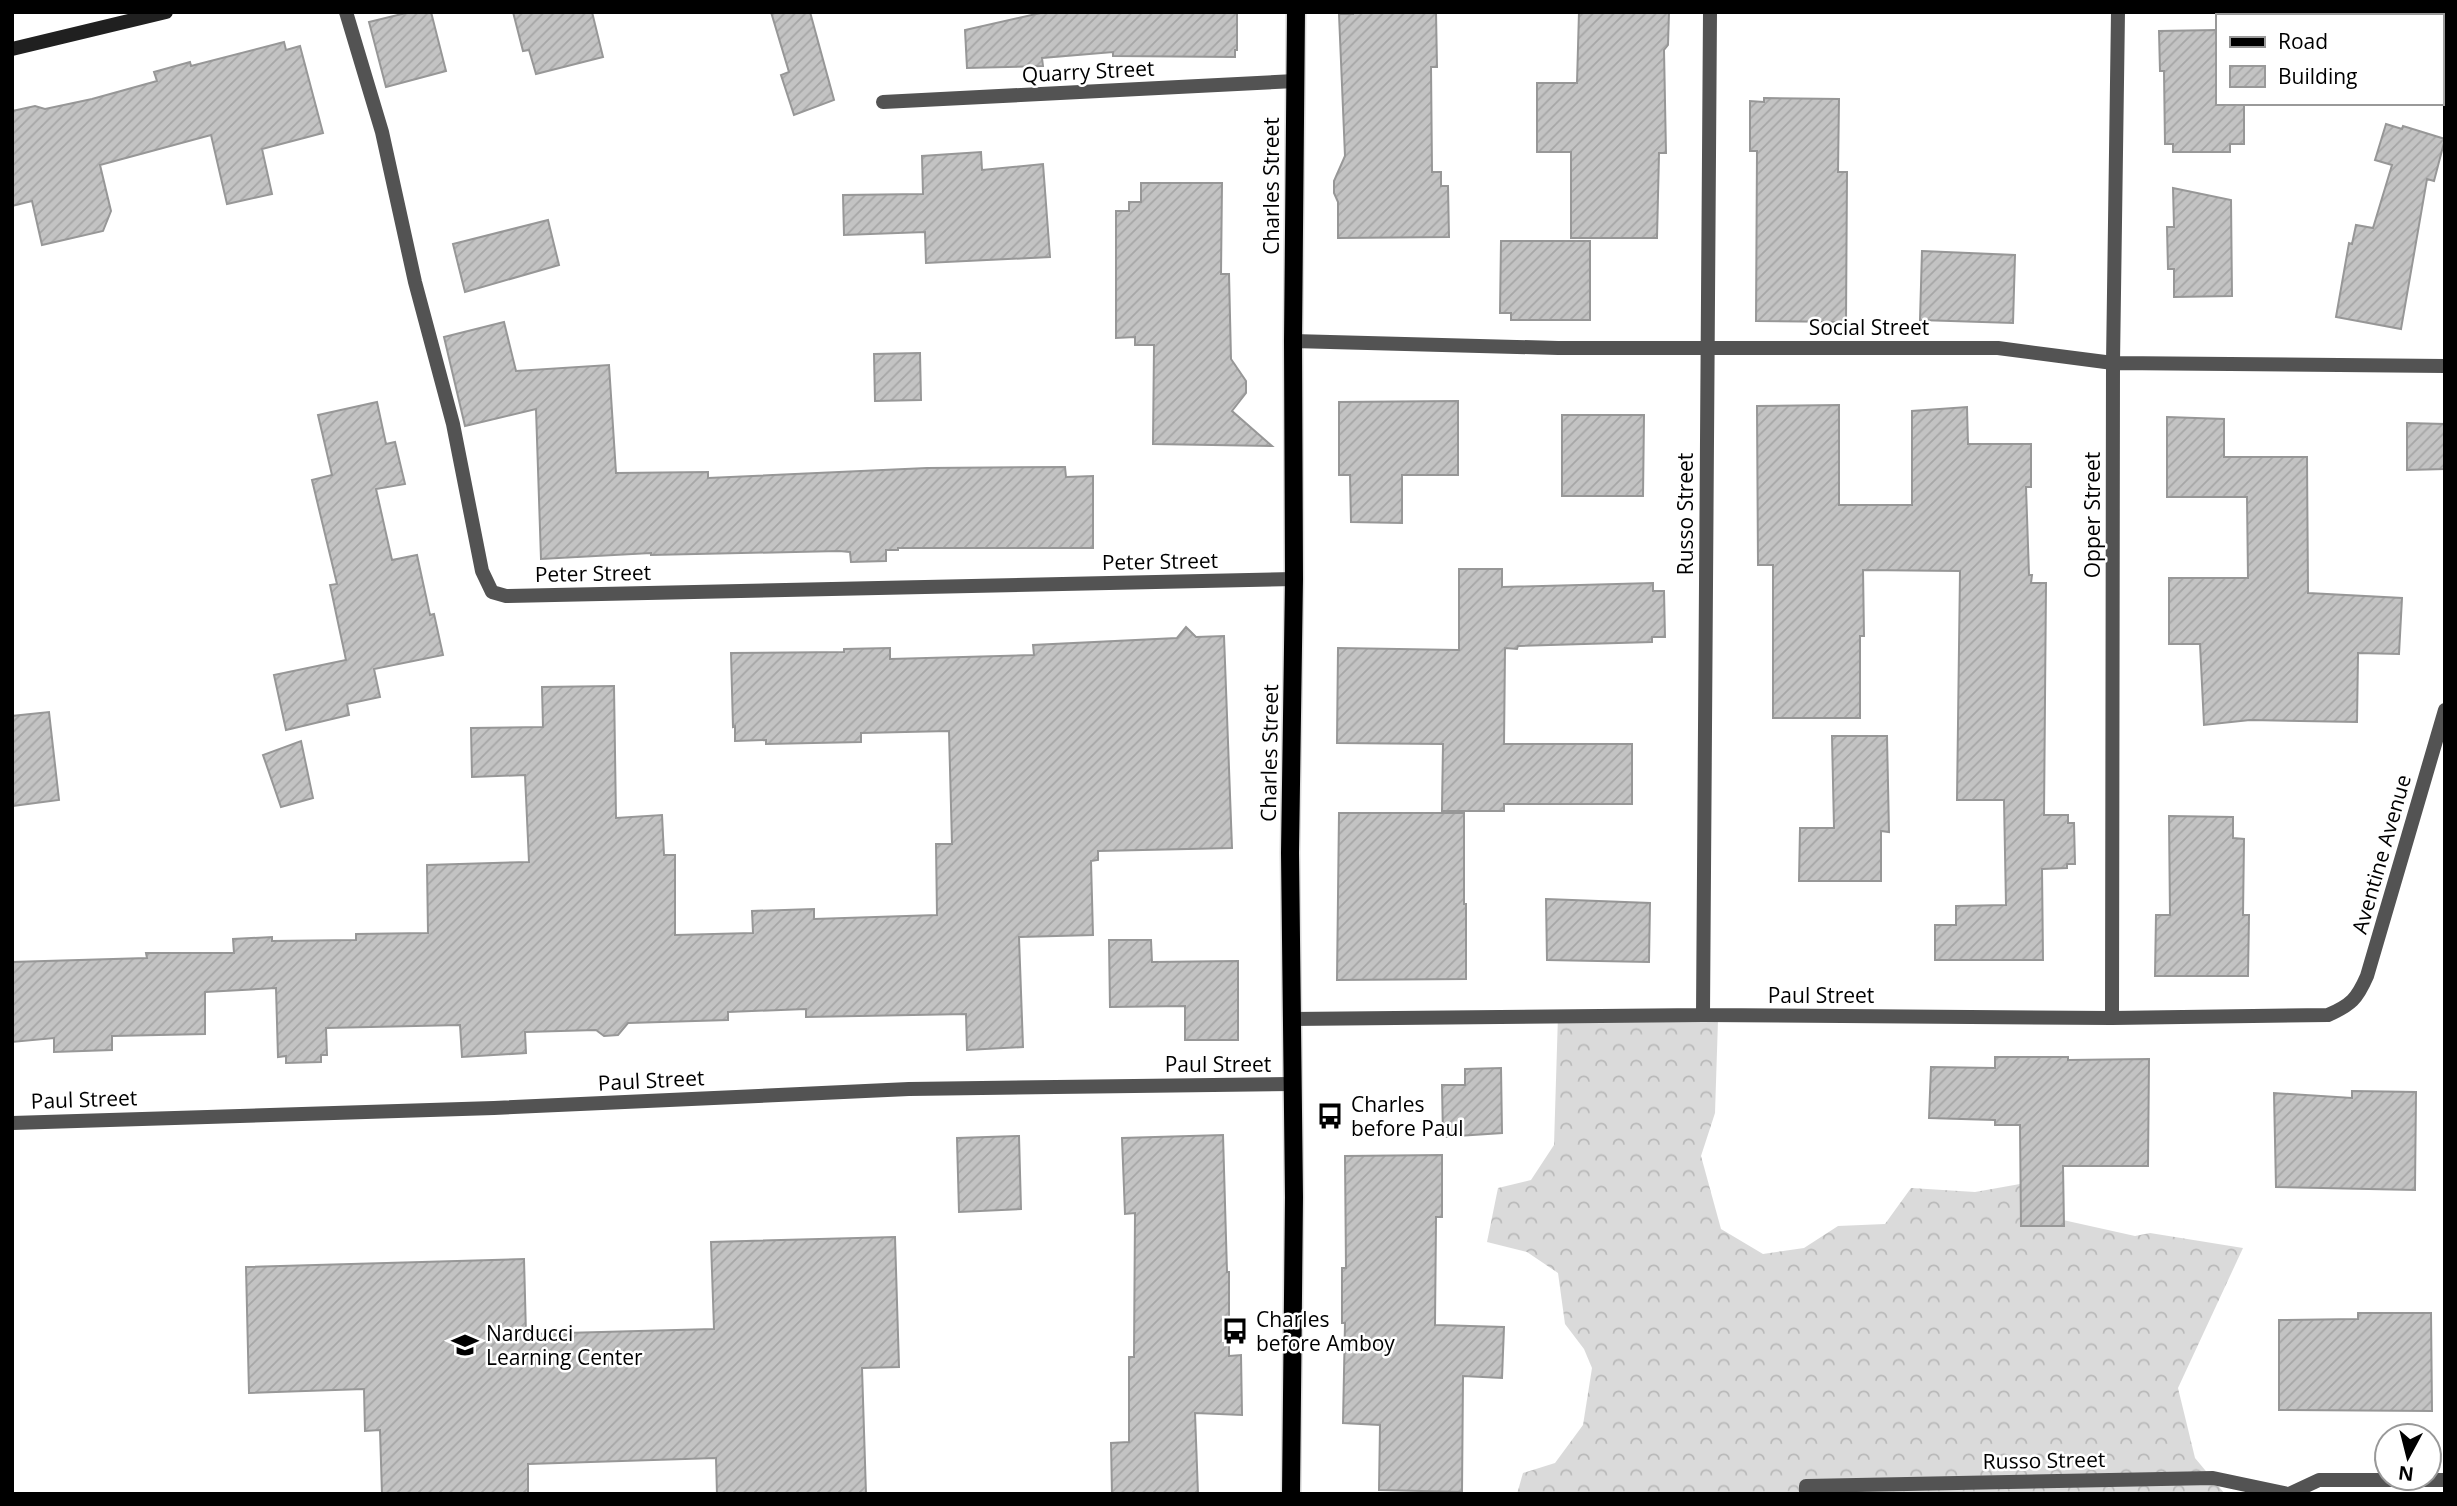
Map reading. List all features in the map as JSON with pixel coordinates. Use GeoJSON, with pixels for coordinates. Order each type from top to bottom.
{"type":"FeatureCollection","features":[{"type":"Feature","properties":{"kind":"main road","name":"Charles Street"},"geometry":{"type":"LineString","coordinates":[[1291,1494],[1294,1280],[1290,853],[1296,12]]}},
{"type":"Feature","properties":{"kind":"street"},"geometry":{"type":"LineString","coordinates":[[12,49],[166,12]]}},
{"type":"Feature","properties":{"kind":"street","name":"Peter Street"},"geometry":{"type":"LineString","coordinates":[[346,12],[382,132],[415,282],[453,424],[482,571],[492,592],[506,596],[1294,579]]}},
{"type":"Feature","properties":{"kind":"street","name":"Russo Street"},"geometry":{"type":"LineString","coordinates":[[1703,1016],[1710,12]]}},
{"type":"Feature","properties":{"kind":"street","name":"Opper Street"},"geometry":{"type":"LineString","coordinates":[[2112,1018],[2113,363],[2118,12]]}},
{"type":"Feature","properties":{"kind":"street","name":"Quarry Street"},"geometry":{"type":"LineString","coordinates":[[883,102],[1295,81]]}},
{"type":"Feature","properties":{"kind":"street","name":"Social Street"},"geometry":{"type":"LineString","coordinates":[[1293,341],[1558,348],[1998,348],[2113,363],[2445,366]]}},
{"type":"Feature","properties":{"kind":"street","name":"Aventine Avenue"},"geometry":{"type":"LineString","coordinates":[[2349,1006],[2367,976],[2445,710]]}},
{"type":"Feature","properties":{"kind":"street","name":"Paul Street"},"geometry":{"type":"LineString","coordinates":[[1291,1019],[1703,1016],[2112,1018],[2328,1015],[2349,1006]]}},
{"type":"Feature","properties":{"kind":"street","name":"Paul Street"},"geometry":{"type":"LineString","coordinates":[[12,1123],[494,1108],[909,1089],[1291,1084]]}},
{"type":"Feature","properties":{"kind":"street","name":"Russo Street"},"geometry":{"type":"LineString","coordinates":[[1806,1494],[1806,1486],[2213,1478],[2288,1494]]}},
{"type":"Feature","properties":{"kind":"street"},"geometry":{"type":"LineString","coordinates":[[2288,1494],[2319,1480],[2445,1480]]}},
{"type":"Feature","properties":{"kind":"green space"},"geometry":{"type":"Polygon","coordinates":[[[1558,1015],[1718,1020],[1715,1113],[1701,1156],[1721,1229],[1763,1254],[1804,1248],[1838,1226],[1885,1224],[1911,1188],[1975,1192],[2020,1184],[2045,1216],[2135,1236],[2150,1233],[2243,1248],[2178,1388],[2195,1458],[2225,1494],[1517,1494],[1523,1473],[1555,1463],[1583,1425],[1592,1368],[1584,1349],[1565,1324],[1558,1273],[1527,1252],[1487,1242],[1498,1188],[1531,1180],[1554,1145],[1558,1015]]]}},
{"type":"Feature","properties":{"kind":"building"},"geometry":{"type":"Polygon","coordinates":[[[410,12],[431,12],[446,71],[386,87],[369,22],[410,12]]]}},
{"type":"Feature","properties":{"kind":"building"},"geometry":{"type":"Polygon","coordinates":[[[513,12],[592,12],[603,57],[536,74],[529,50],[523,51],[513,12]]]}},
{"type":"Feature","properties":{"kind":"building"},"geometry":{"type":"Polygon","coordinates":[[[771,12],[810,12],[834,100],[794,115],[781,75],[789,72],[771,12]]]}},
{"type":"Feature","properties":{"kind":"building"},"geometry":{"type":"Polygon","coordinates":[[[1045,12],[1237,12],[1237,50],[1235,57],[1113,56],[1113,52],[1042,58],[1043,66],[967,68],[965,30],[1045,12]]]}},
{"type":"Feature","properties":{"kind":"building"},"geometry":{"type":"Polygon","coordinates":[[[1436,12],[1437,67],[1431,67],[1432,172],[1441,172],[1441,186],[1448,186],[1449,237],[1338,238],[1338,202],[1334,193],[1334,181],[1345,156],[1339,14],[1436,12]]]}},
{"type":"Feature","properties":{"kind":"building"},"geometry":{"type":"Polygon","coordinates":[[[1579,12],[1669,12],[1668,45],[1664,50],[1666,153],[1659,153],[1657,238],[1571,238],[1571,152],[1537,152],[1537,83],[1577,83],[1579,12]]]}},
{"type":"Feature","properties":{"kind":"building"},"geometry":{"type":"Polygon","coordinates":[[[2216,30],[2216,105],[2244,105],[2244,144],[2230,144],[2230,152],[2173,152],[2173,144],[2165,144],[2164,71],[2160,71],[2159,31],[2216,30]]]}},
{"type":"Feature","properties":{"kind":"building"},"geometry":{"type":"Polygon","coordinates":[[[284,42],[286,50],[300,46],[323,133],[262,149],[272,194],[227,204],[211,135],[100,165],[111,211],[103,231],[42,245],[32,201],[12,206],[12,111],[35,106],[45,109],[92,99],[157,81],[154,72],[190,62],[191,66],[284,42]]]}},
{"type":"Feature","properties":{"kind":"building"},"geometry":{"type":"Polygon","coordinates":[[[1764,98],[1839,99],[1838,172],[1847,172],[1846,322],[1756,321],[1757,151],[1750,151],[1750,101],[1764,102],[1764,98]]]}},
{"type":"Feature","properties":{"kind":"building"},"geometry":{"type":"Polygon","coordinates":[[[2386,124],[2402,129],[2403,126],[2445,139],[2434,181],[2427,179],[2401,329],[2336,317],[2349,243],[2352,244],[2356,225],[2373,228],[2392,165],[2375,160],[2386,124]]]}},
{"type":"Feature","properties":{"kind":"building"},"geometry":{"type":"Polygon","coordinates":[[[981,152],[982,170],[1043,164],[1050,257],[926,263],[925,232],[844,235],[843,195],[923,194],[922,156],[981,152]]]}},
{"type":"Feature","properties":{"kind":"building"},"geometry":{"type":"Polygon","coordinates":[[[1141,183],[1222,183],[1221,274],[1229,274],[1231,359],[1246,381],[1246,393],[1232,411],[1272,446],[1153,444],[1154,345],[1135,345],[1135,337],[1116,338],[1116,211],[1129,211],[1129,202],[1141,202],[1141,183]]]}},
{"type":"Feature","properties":{"kind":"building"},"geometry":{"type":"Polygon","coordinates":[[[2173,188],[2231,200],[2232,296],[2174,297],[2174,269],[2168,269],[2167,227],[2174,227],[2173,188]]]}},
{"type":"Feature","properties":{"kind":"building"},"geometry":{"type":"Polygon","coordinates":[[[548,220],[559,265],[465,292],[453,244],[548,220]]]}},
{"type":"Feature","properties":{"kind":"building"},"geometry":{"type":"Polygon","coordinates":[[[1501,241],[1590,241],[1590,320],[1511,320],[1511,313],[1500,313],[1501,241]]]}},
{"type":"Feature","properties":{"kind":"building"},"geometry":{"type":"Polygon","coordinates":[[[1922,251],[2015,255],[2013,323],[1920,320],[1922,251]]]}},
{"type":"Feature","properties":{"kind":"building"},"geometry":{"type":"Polygon","coordinates":[[[504,322],[516,371],[609,365],[616,473],[708,472],[708,478],[927,468],[1065,467],[1066,477],[1093,476],[1093,548],[898,548],[886,550],[886,561],[851,562],[850,552],[839,551],[651,553],[541,559],[536,409],[465,426],[444,337],[504,322]]]}},
{"type":"Feature","properties":{"kind":"building"},"geometry":{"type":"Polygon","coordinates":[[[920,353],[921,400],[875,401],[874,354],[920,353]]]}},
{"type":"Feature","properties":{"kind":"building"},"geometry":{"type":"Polygon","coordinates":[[[1458,401],[1458,475],[1402,475],[1402,523],[1351,522],[1350,475],[1339,475],[1339,402],[1458,401]]]}},
{"type":"Feature","properties":{"kind":"building"},"geometry":{"type":"Polygon","coordinates":[[[377,402],[386,444],[395,442],[405,484],[376,489],[392,560],[417,555],[430,615],[434,614],[443,655],[374,669],[380,697],[347,704],[349,715],[286,730],[274,675],[346,660],[330,585],[337,584],[312,480],[332,475],[318,415],[377,402]]]}},
{"type":"Feature","properties":{"kind":"building"},"geometry":{"type":"Polygon","coordinates":[[[1839,405],[1839,505],[1912,505],[1912,411],[1967,407],[1968,444],[2031,444],[2031,487],[2026,487],[2029,575],[2032,575],[2031,583],[2046,583],[2044,815],[2068,815],[2068,823],[2074,823],[2075,864],[2067,864],[2067,868],[2042,869],[2043,960],[1935,960],[1935,925],[1956,925],[1956,906],[2006,905],[2004,800],[1957,800],[1960,571],[1863,570],[1864,636],[1860,636],[1860,718],[1773,718],[1773,565],[1758,565],[1757,406],[1839,405]]]}},
{"type":"Feature","properties":{"kind":"building"},"geometry":{"type":"Polygon","coordinates":[[[1562,415],[1644,415],[1643,496],[1562,496],[1562,415]]]}},
{"type":"Feature","properties":{"kind":"building"},"geometry":{"type":"Polygon","coordinates":[[[2167,417],[2224,419],[2224,457],[2307,457],[2308,593],[2402,598],[2399,654],[2358,653],[2357,722],[2250,720],[2204,725],[2200,644],[2169,644],[2169,578],[2248,578],[2247,497],[2167,497],[2167,417]]]}},
{"type":"Feature","properties":{"kind":"building"},"geometry":{"type":"Polygon","coordinates":[[[2407,423],[2445,424],[2445,469],[2407,470],[2407,423]]]}},
{"type":"Feature","properties":{"kind":"building"},"geometry":{"type":"Polygon","coordinates":[[[1459,569],[1502,569],[1502,587],[1653,583],[1653,591],[1664,591],[1665,637],[1652,637],[1652,642],[1505,648],[1504,744],[1632,744],[1632,804],[1504,804],[1504,811],[1442,811],[1443,744],[1337,743],[1338,648],[1459,650],[1459,569]]]}},
{"type":"Feature","properties":{"kind":"building"},"geometry":{"type":"Polygon","coordinates":[[[1186,627],[1196,637],[1224,636],[1232,848],[1098,851],[1098,860],[1091,861],[1093,935],[1019,937],[1023,1047],[967,1050],[966,1014],[806,1017],[806,1009],[728,1012],[728,1020],[628,1023],[618,1035],[604,1036],[596,1030],[525,1032],[526,1053],[462,1057],[460,1025],[326,1028],[327,1055],[321,1055],[321,1062],[286,1063],[286,1056],[278,1057],[276,988],[205,992],[205,1034],[112,1036],[112,1050],[54,1052],[54,1038],[12,1042],[12,962],[147,958],[146,953],[234,953],[233,939],[272,937],[272,941],[356,940],[356,934],[428,933],[427,865],[529,862],[525,775],[472,777],[471,728],[543,727],[542,687],[614,686],[616,818],[662,815],[664,855],[675,855],[675,935],[753,933],[752,911],[814,909],[814,919],[937,915],[936,844],[952,844],[949,731],[861,733],[861,742],[766,744],[766,740],[735,741],[731,653],[844,652],[844,649],[890,648],[890,659],[1034,655],[1033,645],[1177,638],[1186,627]]]}},
{"type":"Feature","properties":{"kind":"building"},"geometry":{"type":"Polygon","coordinates":[[[49,712],[59,800],[12,806],[12,716],[49,712]]]}},
{"type":"Feature","properties":{"kind":"building"},"geometry":{"type":"Polygon","coordinates":[[[1832,736],[1887,736],[1889,832],[1881,831],[1881,881],[1799,881],[1800,828],[1834,828],[1832,736]]]}},
{"type":"Feature","properties":{"kind":"building"},"geometry":{"type":"Polygon","coordinates":[[[301,741],[313,798],[281,807],[263,755],[301,741]]]}},
{"type":"Feature","properties":{"kind":"building"},"geometry":{"type":"Polygon","coordinates":[[[1339,813],[1464,813],[1466,979],[1337,980],[1339,813]]]}},
{"type":"Feature","properties":{"kind":"building"},"geometry":{"type":"Polygon","coordinates":[[[2169,816],[2233,817],[2233,838],[2244,839],[2243,915],[2249,915],[2248,976],[2155,976],[2156,915],[2170,915],[2169,816]]]}},
{"type":"Feature","properties":{"kind":"building"},"geometry":{"type":"Polygon","coordinates":[[[1546,899],[1650,903],[1649,962],[1547,960],[1546,899]]]}},
{"type":"Feature","properties":{"kind":"building"},"geometry":{"type":"Polygon","coordinates":[[[1109,940],[1151,940],[1152,962],[1238,961],[1238,1040],[1185,1040],[1185,1006],[1110,1007],[1109,940]]]}},
{"type":"Feature","properties":{"kind":"building"},"geometry":{"type":"Polygon","coordinates":[[[1995,1057],[2149,1059],[2148,1166],[2063,1166],[2064,1226],[2021,1226],[2020,1125],[1995,1125],[1995,1120],[1929,1118],[1931,1067],[1995,1068],[1995,1057]]]}},
{"type":"Feature","properties":{"kind":"building"},"geometry":{"type":"Polygon","coordinates":[[[1501,1068],[1502,1133],[1443,1137],[1442,1085],[1465,1085],[1465,1069],[1501,1068]]]}},
{"type":"Feature","properties":{"kind":"building"},"geometry":{"type":"Polygon","coordinates":[[[2352,1091],[2416,1092],[2415,1190],[2276,1187],[2274,1093],[2352,1098],[2352,1091]]]}},
{"type":"Feature","properties":{"kind":"building"},"geometry":{"type":"Polygon","coordinates":[[[1223,1135],[1229,1272],[1229,1356],[1241,1355],[1242,1415],[1195,1413],[1198,1494],[1112,1494],[1111,1443],[1129,1442],[1129,1357],[1134,1357],[1135,1213],[1125,1214],[1122,1138],[1223,1135]]]}},
{"type":"Feature","properties":{"kind":"building"},"geometry":{"type":"Polygon","coordinates":[[[1019,1136],[1021,1209],[959,1212],[957,1138],[1019,1136]]]}},
{"type":"Feature","properties":{"kind":"building"},"geometry":{"type":"Polygon","coordinates":[[[1442,1155],[1442,1217],[1436,1217],[1435,1325],[1504,1327],[1502,1378],[1463,1376],[1462,1492],[1379,1490],[1380,1425],[1343,1423],[1345,1323],[1342,1323],[1342,1268],[1346,1268],[1345,1156],[1442,1155]]]}},
{"type":"Feature","properties":{"kind":"building"},"geometry":{"type":"Polygon","coordinates":[[[895,1237],[899,1367],[862,1368],[866,1494],[717,1494],[716,1458],[528,1464],[528,1494],[382,1494],[380,1430],[365,1431],[364,1389],[249,1393],[246,1267],[524,1259],[526,1334],[714,1329],[711,1242],[895,1237]]]}},
{"type":"Feature","properties":{"kind":"building"},"geometry":{"type":"Polygon","coordinates":[[[2358,1313],[2431,1313],[2432,1411],[2279,1410],[2279,1320],[2358,1319],[2358,1313]]]}},
{"type":"Feature","properties":{"kind":"place","name":"Charles before Paul"},"geometry":{"type":"Point","coordinates":[1330,1116]}},
{"type":"Feature","properties":{"kind":"place","name":"Charles before Amboy"},"geometry":{"type":"Point","coordinates":[1235,1331]}},
{"type":"Feature","properties":{"kind":"place","name":"Narducci Learning Center"},"geometry":{"type":"Point","coordinates":[465,1345]}}]}
